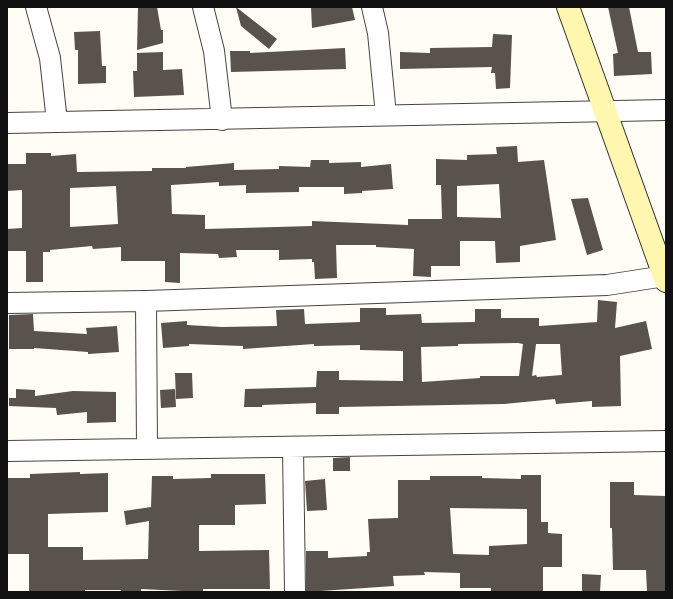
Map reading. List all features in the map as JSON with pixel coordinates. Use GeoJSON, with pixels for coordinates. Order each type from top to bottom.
{"type":"FeatureCollection","features":[{"type":"Feature","properties":{"kind":"main road"},"geometry":{"type":"LineString","coordinates":[[568,7],[665,278]]}},
{"type":"Feature","properties":{"kind":"street"},"geometry":{"type":"LineString","coordinates":[[36,7],[50,58],[57,122]]}},
{"type":"Feature","properties":{"kind":"street"},"geometry":{"type":"LineString","coordinates":[[203,7],[214,51],[222,120]]}},
{"type":"Feature","properties":{"kind":"street"},"geometry":{"type":"LineString","coordinates":[[372,7],[378,33],[386,115]]}},
{"type":"Feature","properties":{"kind":"street"},"geometry":{"type":"LineString","coordinates":[[7,123],[222,120],[605,110],[666,110]]}},
{"type":"Feature","properties":{"kind":"street"},"geometry":{"type":"LineString","coordinates":[[7,303],[146,301],[607,285],[665,278]]}},
{"type":"Feature","properties":{"kind":"street"},"geometry":{"type":"LineString","coordinates":[[146,301],[147,449]]}},
{"type":"Feature","properties":{"kind":"street"},"geometry":{"type":"LineString","coordinates":[[7,451],[666,441]]}},
{"type":"Feature","properties":{"kind":"street"},"geometry":{"type":"LineString","coordinates":[[293,447],[295,592]]}},
{"type":"Feature","properties":{"kind":"building"},"geometry":{"type":"Polygon","coordinates":[[[138,7],[157,7],[161,30],[163,30],[163,43],[137,50],[138,7]]]}},
{"type":"Feature","properties":{"kind":"building"},"geometry":{"type":"Polygon","coordinates":[[[236,7],[277,39],[269,49],[241,26],[236,7]]]}},
{"type":"Feature","properties":{"kind":"building"},"geometry":{"type":"Polygon","coordinates":[[[311,7],[352,7],[355,20],[312,28],[311,7]]]}},
{"type":"Feature","properties":{"kind":"building"},"geometry":{"type":"Polygon","coordinates":[[[608,7],[629,7],[638,52],[651,52],[652,74],[614,76],[613,54],[618,53],[608,7]]]}},
{"type":"Feature","properties":{"kind":"building"},"geometry":{"type":"Polygon","coordinates":[[[100,31],[102,66],[106,66],[106,83],[78,84],[78,50],[75,50],[74,32],[100,31]]]}},
{"type":"Feature","properties":{"kind":"building"},"geometry":{"type":"Polygon","coordinates":[[[493,34],[512,35],[510,88],[496,89],[495,73],[491,73],[492,67],[400,69],[400,52],[430,53],[430,48],[492,47],[493,34]]]}},
{"type":"Feature","properties":{"kind":"building"},"geometry":{"type":"Polygon","coordinates":[[[345,48],[346,69],[231,72],[230,51],[250,51],[250,53],[345,48]]]}},
{"type":"Feature","properties":{"kind":"building"},"geometry":{"type":"Polygon","coordinates":[[[163,52],[163,70],[182,69],[184,95],[134,97],[133,71],[137,71],[137,53],[163,52]]]}},
{"type":"Feature","properties":{"kind":"building"},"geometry":{"type":"Polygon","coordinates":[[[517,146],[518,162],[544,160],[556,240],[520,246],[520,262],[496,263],[495,241],[460,241],[460,266],[431,266],[431,277],[413,276],[414,249],[376,247],[376,245],[336,245],[337,278],[315,279],[314,262],[312,262],[312,259],[279,260],[279,250],[236,250],[237,257],[219,258],[218,254],[180,253],[180,283],[165,282],[165,261],[121,261],[121,247],[93,249],[92,246],[43,252],[43,282],[26,282],[26,251],[7,251],[7,229],[22,228],[22,190],[7,191],[7,164],[26,164],[26,153],[51,153],[51,156],[76,154],[77,172],[152,171],[152,168],[186,168],[234,163],[234,170],[279,169],[279,166],[310,167],[311,160],[329,160],[329,163],[361,162],[361,167],[391,164],[393,189],[362,191],[362,193],[344,194],[344,187],[299,187],[299,192],[246,193],[246,185],[219,186],[219,182],[171,185],[172,214],[205,215],[205,229],[312,226],[312,221],[408,225],[408,219],[442,219],[441,185],[436,185],[436,159],[467,160],[467,155],[497,154],[496,147],[517,146]],[[499,184],[457,186],[457,217],[501,218],[499,184]],[[116,186],[70,188],[70,227],[118,224],[116,186]]]}},
{"type":"Feature","properties":{"kind":"building"},"geometry":{"type":"Polygon","coordinates":[[[588,198],[603,250],[587,255],[571,199],[588,198]]]}},
{"type":"Feature","properties":{"kind":"building"},"geometry":{"type":"Polygon","coordinates":[[[598,300],[617,302],[615,328],[646,321],[652,349],[620,356],[621,406],[592,407],[592,401],[556,404],[555,399],[504,404],[339,407],[339,414],[316,414],[316,403],[244,407],[245,389],[316,387],[317,371],[339,371],[339,380],[403,381],[403,351],[360,350],[360,345],[314,346],[314,344],[243,349],[243,346],[189,344],[189,346],[163,348],[161,323],[187,321],[187,325],[222,327],[277,326],[276,310],[304,309],[305,324],[360,322],[360,308],[386,308],[386,315],[421,314],[422,323],[475,322],[475,309],[501,309],[501,318],[539,318],[539,326],[597,322],[598,300]],[[458,344],[458,346],[421,347],[422,382],[480,378],[480,376],[519,376],[523,344],[458,344]],[[536,344],[532,376],[562,375],[560,344],[536,344]]]}},
{"type":"Feature","properties":{"kind":"building"},"geometry":{"type":"Polygon","coordinates":[[[33,314],[34,331],[87,334],[86,328],[117,326],[119,352],[88,354],[88,352],[34,348],[9,349],[9,315],[33,314]]]}},
{"type":"Feature","properties":{"kind":"building"},"geometry":{"type":"Polygon","coordinates":[[[175,373],[192,373],[193,398],[176,399],[175,373]]]}},
{"type":"Feature","properties":{"kind":"building"},"geometry":{"type":"Polygon","coordinates":[[[16,389],[35,390],[35,396],[73,391],[116,392],[116,422],[87,423],[87,412],[57,415],[56,408],[9,406],[9,398],[16,398],[16,389]]]}},
{"type":"Feature","properties":{"kind":"building"},"geometry":{"type":"Polygon","coordinates":[[[175,389],[176,407],[161,408],[160,390],[175,389]]]}},
{"type":"Feature","properties":{"kind":"building"},"geometry":{"type":"Polygon","coordinates":[[[350,457],[350,471],[333,471],[333,458],[350,457]]]}},
{"type":"Feature","properties":{"kind":"building"},"geometry":{"type":"Polygon","coordinates":[[[80,472],[80,474],[108,473],[108,512],[48,514],[48,547],[83,547],[83,560],[148,559],[149,521],[126,525],[124,511],[151,507],[152,476],[173,476],[173,479],[211,478],[211,474],[265,474],[266,504],[235,505],[235,525],[199,525],[199,551],[269,550],[270,589],[203,589],[203,592],[141,589],[141,592],[121,590],[85,590],[85,592],[29,592],[29,554],[7,554],[7,478],[30,478],[30,474],[80,472]]]}},
{"type":"Feature","properties":{"kind":"building"},"geometry":{"type":"Polygon","coordinates":[[[521,475],[541,475],[541,522],[548,522],[548,533],[562,534],[562,567],[543,567],[543,591],[491,592],[491,588],[460,588],[460,573],[424,572],[425,575],[393,576],[394,586],[306,592],[306,551],[328,551],[328,558],[367,556],[367,552],[370,552],[368,519],[398,518],[398,480],[430,480],[430,476],[482,476],[482,478],[521,479],[521,475]],[[450,508],[453,554],[489,555],[489,546],[527,544],[527,509],[450,508]]]}},
{"type":"Feature","properties":{"kind":"building"},"geometry":{"type":"Polygon","coordinates":[[[325,479],[327,510],[307,511],[305,481],[325,479]]]}},
{"type":"Feature","properties":{"kind":"building"},"geometry":{"type":"Polygon","coordinates":[[[610,482],[634,482],[634,495],[666,496],[666,592],[647,592],[646,570],[613,570],[612,528],[610,528],[610,482]]]}},
{"type":"Feature","properties":{"kind":"building"},"geometry":{"type":"Polygon","coordinates":[[[582,574],[601,575],[600,592],[582,592],[582,574]]]}}]}
